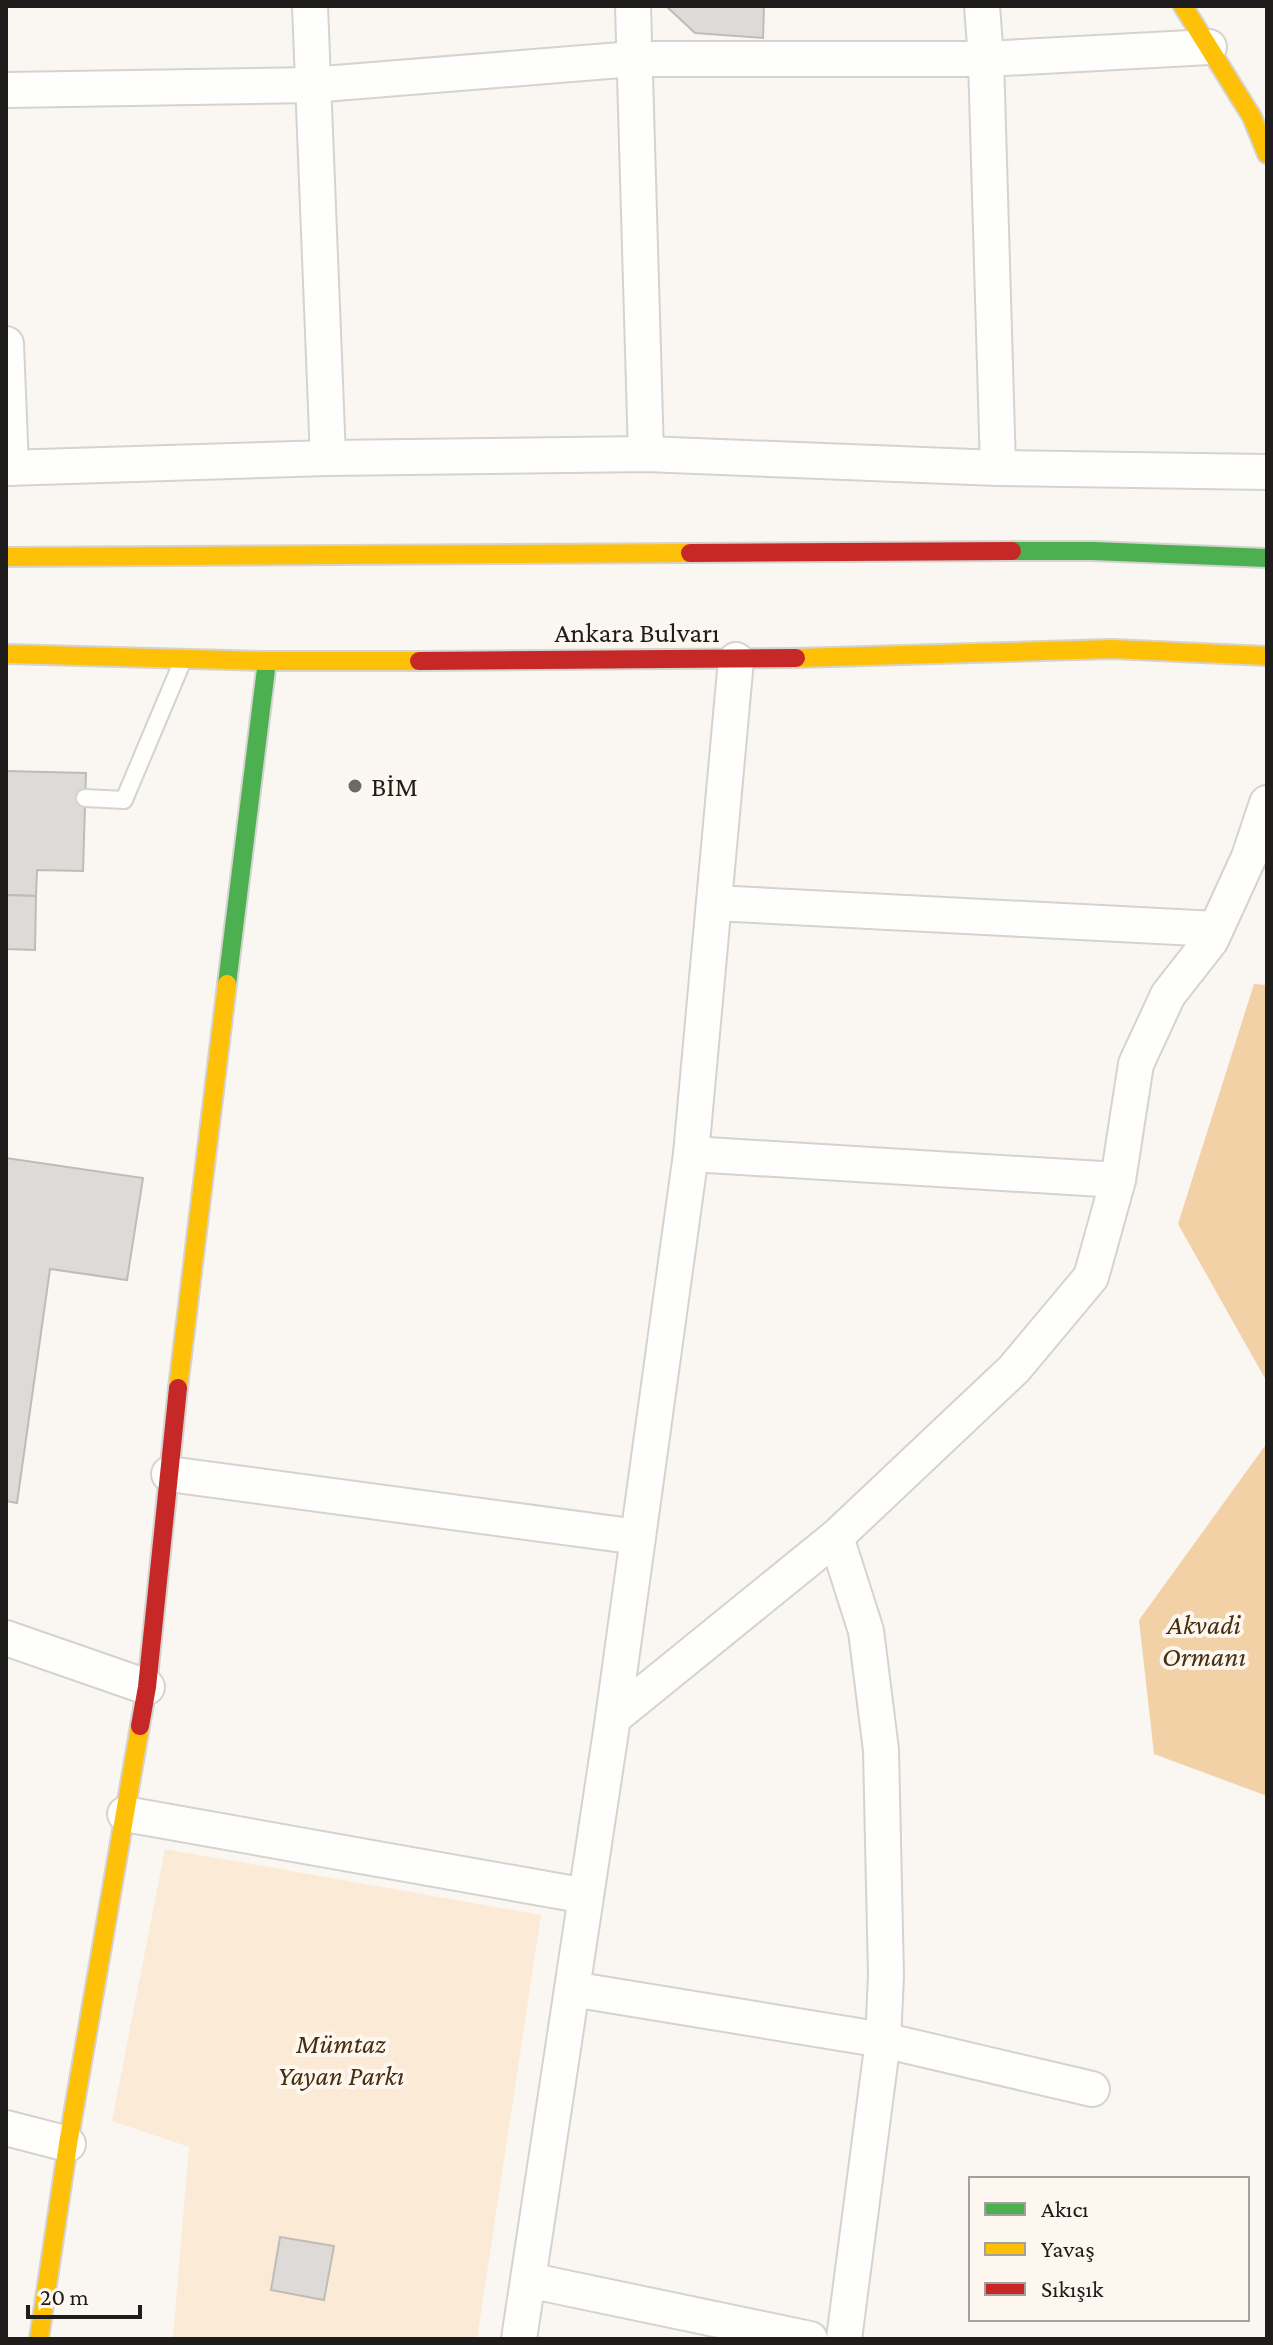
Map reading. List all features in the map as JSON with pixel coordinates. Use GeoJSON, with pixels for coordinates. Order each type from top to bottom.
{"type":"FeatureCollection","features":[{"type":"Feature","properties":{"kind":"main road"},"geometry":{"type":"LineString","coordinates":[[1183,6],[1252,117],[1267,154]]}},
{"type":"Feature","properties":{"kind":"main road"},"geometry":{"type":"LineString","coordinates":[[6,557],[1093,551],[1267,558]]}},
{"type":"Feature","properties":{"kind":"main road","name":"Ankara Bulvarı"},"geometry":{"type":"LineString","coordinates":[[6,654],[267,661],[736,660],[1112,649],[1267,656]]}},
{"type":"Feature","properties":{"kind":"main road"},"geometry":{"type":"LineString","coordinates":[[39,2339],[68,2144],[147,1687],[169,1474],[267,661]]}},
{"type":"Feature","properties":{"kind":"street"},"geometry":{"type":"LineString","coordinates":[[310,6],[328,458]]}},
{"type":"Feature","properties":{"kind":"street"},"geometry":{"type":"LineString","coordinates":[[633,6],[646,454]]}},
{"type":"Feature","properties":{"kind":"street"},"geometry":{"type":"LineString","coordinates":[[982,6],[998,468]]}},
{"type":"Feature","properties":{"kind":"street"},"geometry":{"type":"LineString","coordinates":[[6,90],[311,85],[633,59],[986,59],[1209,47]]}},
{"type":"Feature","properties":{"kind":"street"},"geometry":{"type":"LineString","coordinates":[[6,344],[8,468],[328,458],[646,454],[998,468],[1267,472]]}},
{"type":"Feature","properties":{"kind":"street"},"geometry":{"type":"LineString","coordinates":[[519,2339],[613,1718],[691,1154],[736,660]]}},
{"type":"Feature","properties":{"kind":"street"},"geometry":{"type":"LineString","coordinates":[[613,1718],[836,1537],[1014,1369],[1091,1277],[1118,1180],[1136,1064],[1168,995],[1211,940],[1249,857],[1267,803]]}},
{"type":"Feature","properties":{"kind":"street"},"geometry":{"type":"LineString","coordinates":[[714,903],[1216,929]]}},
{"type":"Feature","properties":{"kind":"street"},"geometry":{"type":"LineString","coordinates":[[691,1154],[1118,1180]]}},
{"type":"Feature","properties":{"kind":"street"},"geometry":{"type":"LineString","coordinates":[[169,1474],[638,1537]]}},
{"type":"Feature","properties":{"kind":"street"},"geometry":{"type":"LineString","coordinates":[[836,1537],[866,1631],[881,1750],[886,1976],[883,2040],[844,2339]]}},
{"type":"Feature","properties":{"kind":"street"},"geometry":{"type":"LineString","coordinates":[[6,1638],[147,1687]]}},
{"type":"Feature","properties":{"kind":"street"},"geometry":{"type":"LineString","coordinates":[[125,1814],[586,1896]]}},
{"type":"Feature","properties":{"kind":"street"},"geometry":{"type":"LineString","coordinates":[[572,1989],[883,2040],[1092,2089]]}},
{"type":"Feature","properties":{"kind":"street"},"geometry":{"type":"LineString","coordinates":[[6,2128],[68,2144]]}},
{"type":"Feature","properties":{"kind":"street"},"geometry":{"type":"LineString","coordinates":[[528,2280],[810,2339]]}},
{"type":"Feature","properties":{"kind":"lane"},"geometry":{"type":"LineString","coordinates":[[85,798],[124,800],[183,659]]}},
{"type":"Feature","properties":{"kind":"green space"},"geometry":{"type":"Polygon","coordinates":[[[1254,984],[1267,985],[1267,1382],[1178,1224],[1254,984]]]}},
{"type":"Feature","properties":{"kind":"green space","name":"Akvadi Ormanı"},"geometry":{"type":"Polygon","coordinates":[[[1267,1443],[1267,1796],[1154,1754],[1139,1620],[1267,1443]]]}},
{"type":"Feature","properties":{"kind":"green space","name":"Mümtaz Yayan Parkı"},"geometry":{"type":"Polygon","coordinates":[[[165,1849],[541,1915],[477,2339],[173,2339],[189,2147],[112,2121],[165,1849]]]}},
{"type":"Feature","properties":{"kind":"building"},"geometry":{"type":"Polygon","coordinates":[[[666,6],[764,6],[763,38],[695,33],[666,6]]]}},
{"type":"Feature","properties":{"kind":"building"},"geometry":{"type":"Polygon","coordinates":[[[6,771],[86,773],[83,871],[37,870],[36,896],[6,895],[6,771]]]}},
{"type":"Feature","properties":{"kind":"building"},"geometry":{"type":"Polygon","coordinates":[[[6,895],[36,896],[35,950],[6,949],[6,895]]]}},
{"type":"Feature","properties":{"kind":"building"},"geometry":{"type":"Polygon","coordinates":[[[6,1158],[143,1178],[127,1280],[50,1269],[17,1503],[6,1501],[6,1158]]]}},
{"type":"Feature","properties":{"kind":"building"},"geometry":{"type":"Polygon","coordinates":[[[280,2237],[334,2246],[324,2300],[271,2290],[280,2237]]]}},
{"type":"Feature","properties":{"kind":"traffic: fast"},"geometry":{"type":"LineString","coordinates":[[1012,551],[1267,558]]}},
{"type":"Feature","properties":{"kind":"traffic: fast"},"geometry":{"type":"LineString","coordinates":[[227,984],[267,661]]}},
{"type":"Feature","properties":{"kind":"traffic: slow"},"geometry":{"type":"LineString","coordinates":[[1183,6],[1252,117],[1267,154]]}},
{"type":"Feature","properties":{"kind":"traffic: slow"},"geometry":{"type":"LineString","coordinates":[[6,557],[690,553]]}},
{"type":"Feature","properties":{"kind":"traffic: slow"},"geometry":{"type":"LineString","coordinates":[[796,658],[1112,649],[1267,656]]}},
{"type":"Feature","properties":{"kind":"traffic: slow"},"geometry":{"type":"LineString","coordinates":[[6,654],[267,661],[419,661]]}},
{"type":"Feature","properties":{"kind":"traffic: slow"},"geometry":{"type":"LineString","coordinates":[[178,1388],[227,984]]}},
{"type":"Feature","properties":{"kind":"traffic: slow"},"geometry":{"type":"LineString","coordinates":[[39,2339],[68,2144],[140,1726]]}},
{"type":"Feature","properties":{"kind":"traffic: jam"},"geometry":{"type":"LineString","coordinates":[[690,553],[1012,551]]}},
{"type":"Feature","properties":{"kind":"traffic: jam"},"geometry":{"type":"LineString","coordinates":[[419,661],[796,658]]}},
{"type":"Feature","properties":{"kind":"traffic: jam"},"geometry":{"type":"LineString","coordinates":[[140,1726],[147,1687],[178,1388]]}},
{"type":"Feature","properties":{"kind":"place","name":"BİM"},"geometry":{"type":"Point","coordinates":[355,786]}}]}
